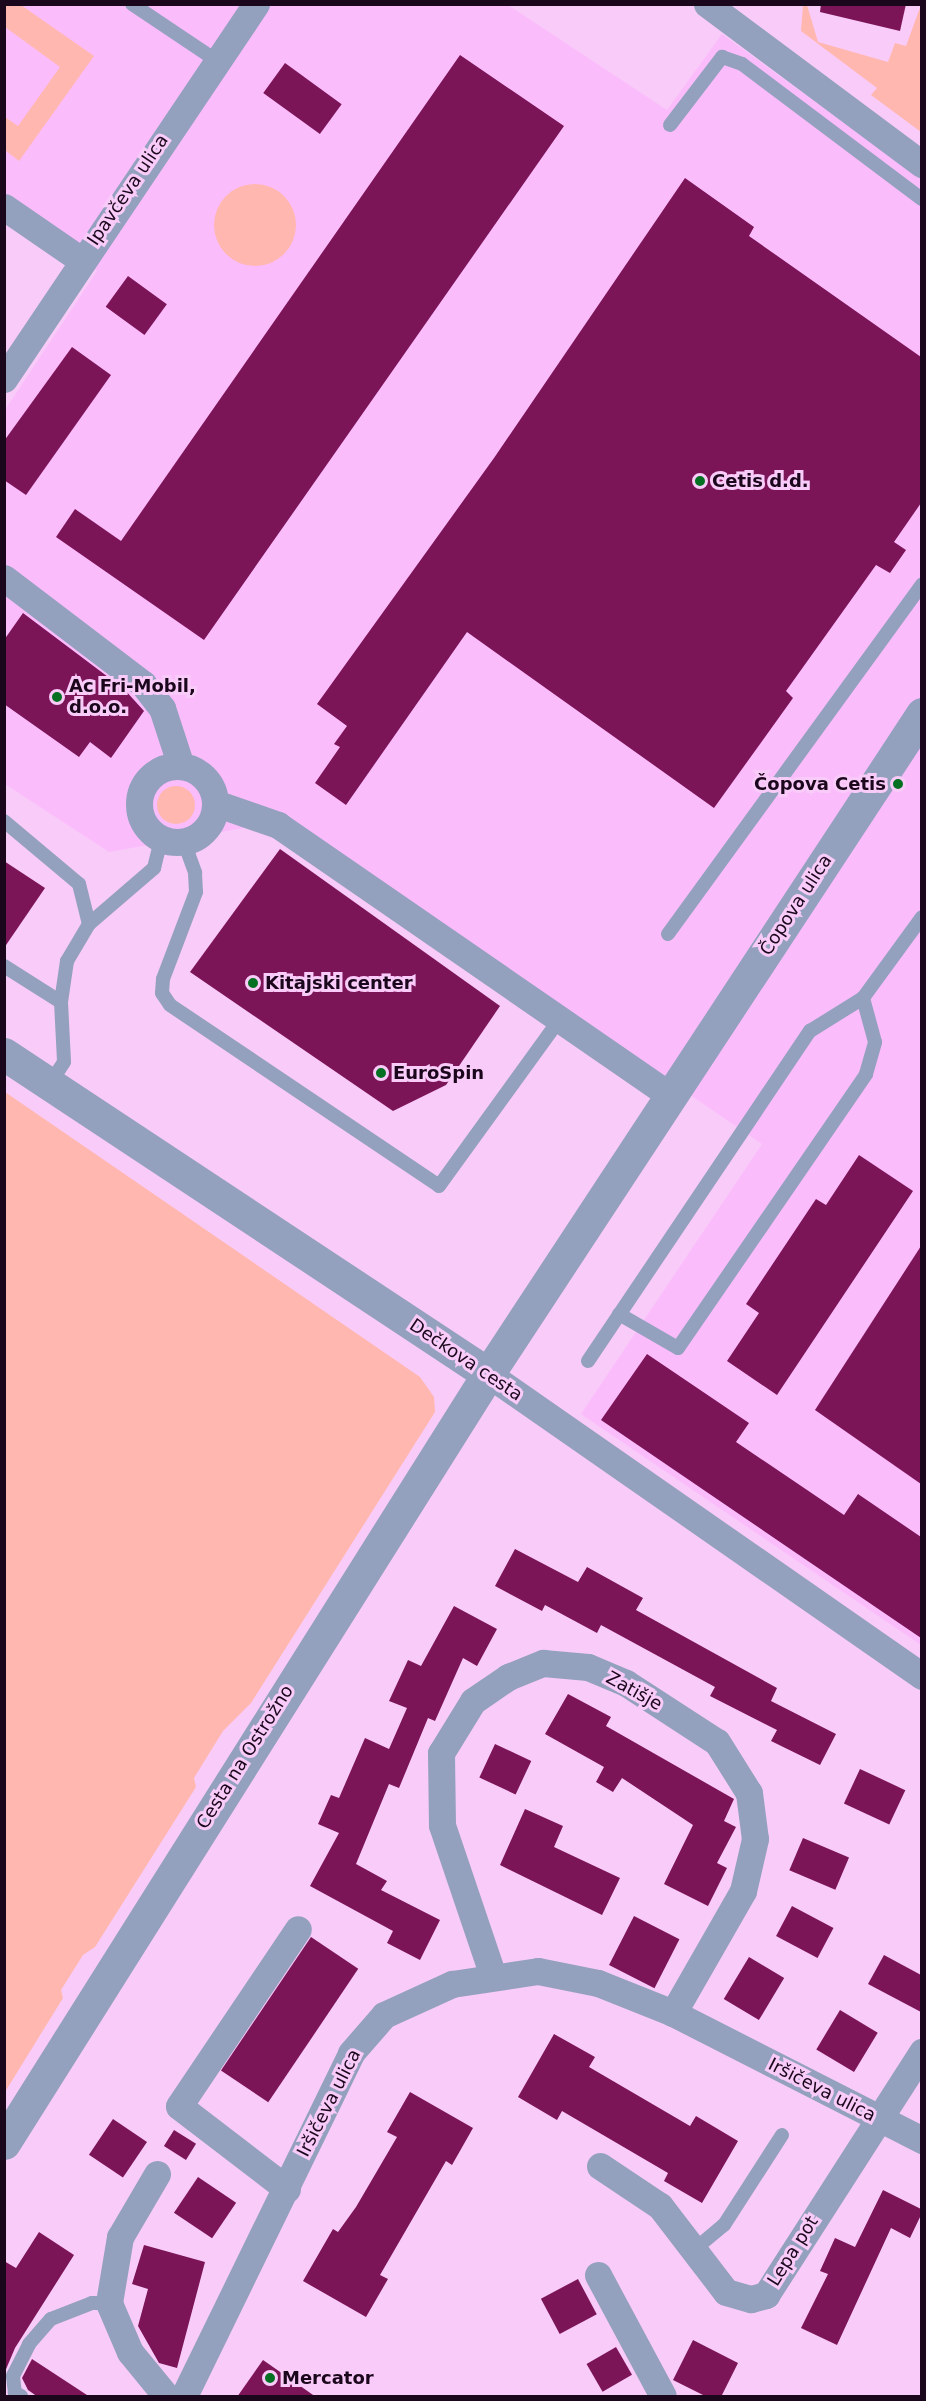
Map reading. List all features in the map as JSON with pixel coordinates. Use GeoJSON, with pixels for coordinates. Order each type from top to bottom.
{"type":"FeatureCollection","features":[{"type":"Feature","properties":{"kind":"street","name":"Ipavčeva ulica"},"geometry":{"type":"LineString","coordinates":[[4,379],[81,260],[256,4]]}},
{"type":"Feature","properties":{"kind":"street"},"geometry":{"type":"LineString","coordinates":[[707,4],[921,164]]}},
{"type":"Feature","properties":{"kind":"street"},"geometry":{"type":"LineString","coordinates":[[4,207],[81,260]]}},
{"type":"Feature","properties":{"kind":"street"},"geometry":{"type":"LineString","coordinates":[[4,579],[143,684],[162,708],[181,766]]}},
{"type":"Feature","properties":{"kind":"street","name":"Čopova ulica"},"geometry":{"type":"LineString","coordinates":[[488,1374],[921,714]]}},
{"type":"Feature","properties":{"kind":"street"},"geometry":{"type":"LineString","coordinates":[[181,766],[208,782],[215,803],[210,824],[172,841],[140,816],[139,794],[160,769],[181,766]]}},
{"type":"Feature","properties":{"kind":"street"},"geometry":{"type":"LineString","coordinates":[[215,803],[278,825],[670,1096]]}},
{"type":"Feature","properties":{"kind":"street","name":"Dečkova cesta"},"geometry":{"type":"LineString","coordinates":[[4,1054],[488,1374],[921,1676]]}},
{"type":"Feature","properties":{"kind":"street","name":"Cesta na Ostrožno"},"geometry":{"type":"LineString","coordinates":[[4,2143],[488,1374]]}},
{"type":"Feature","properties":{"kind":"street","name":"Zatišje"},"geometry":{"type":"LineString","coordinates":[[493,1976],[442,1825],[441,1753],[473,1701],[508,1677],[543,1664],[588,1667],[626,1683],[717,1742],[749,1794],[755,1839],[743,1891],[673,2013]]}},
{"type":"Feature","properties":{"kind":"street"},"geometry":{"type":"LineString","coordinates":[[287,2189],[179,2106],[298,1929]]}},
{"type":"Feature","properties":{"kind":"street","name":"Iršičeva ulica"},"geometry":{"type":"LineString","coordinates":[[184,2397],[287,2189],[351,2053],[384,2015],[453,1984],[493,1976],[538,1971],[588,1981],[673,2013],[921,2140]]}},
{"type":"Feature","properties":{"kind":"street","name":"Lepa pot"},"geometry":{"type":"LineString","coordinates":[[600,2166],[660,2206],[726,2292],[751,2299],[766,2295],[921,2052]]}},
{"type":"Feature","properties":{"kind":"street"},"geometry":{"type":"LineString","coordinates":[[157,2174],[120,2237],[109,2303],[130,2352],[166,2397]]}},
{"type":"Feature","properties":{"kind":"street"},"geometry":{"type":"LineString","coordinates":[[598,2276],[663,2397]]}},
{"type":"Feature","properties":{"kind":"lane"},"geometry":{"type":"LineString","coordinates":[[139,6],[217,61]]}},
{"type":"Feature","properties":{"kind":"lane"},"geometry":{"type":"LineString","coordinates":[[670,125],[722,57],[742,64],[921,199]]}},
{"type":"Feature","properties":{"kind":"lane"},"geometry":{"type":"LineString","coordinates":[[668,934],[921,585]]}},
{"type":"Feature","properties":{"kind":"lane"},"geometry":{"type":"LineString","coordinates":[[4,821],[79,884],[89,924]]}},
{"type":"Feature","properties":{"kind":"lane"},"geometry":{"type":"LineString","coordinates":[[49,1085],[64,1062],[61,1002],[67,961],[89,924],[154,868],[172,841],[195,873],[196,892],[164,980],[162,993],[170,1005],[439,1186],[559,1020]]}},
{"type":"Feature","properties":{"kind":"lane"},"geometry":{"type":"LineString","coordinates":[[588,1361],[810,1031],[863,998],[921,917]]}},
{"type":"Feature","properties":{"kind":"lane"},"geometry":{"type":"LineString","coordinates":[[4,966],[61,1002]]}},
{"type":"Feature","properties":{"kind":"lane"},"geometry":{"type":"LineString","coordinates":[[619,1314],[678,1348],[866,1074],[875,1041],[863,998]]}},
{"type":"Feature","properties":{"kind":"lane"},"geometry":{"type":"LineString","coordinates":[[695,2249],[724,2225],[783,2135]]}},
{"type":"Feature","properties":{"kind":"lane"},"geometry":{"type":"LineString","coordinates":[[21,2397],[15,2393],[14,2376],[29,2344],[51,2319],[92,2303],[109,2303]]}},
{"type":"Feature","properties":{"kind":"shaded area"},"geometry":{"type":"Polygon","coordinates":[[[5,4],[21,5],[94,56],[19,161],[5,150],[5,117],[18,126],[60,67],[5,27],[5,4]]]}},
{"type":"Feature","properties":{"kind":"shaded area"},"geometry":{"type":"Polygon","coordinates":[[[4,5],[508,5],[667,110],[722,34],[921,179],[921,1645],[581,1414],[762,1144],[288,820],[109,852],[5,784],[5,410],[97,271],[5,207],[4,5]]]}},
{"type":"Feature","properties":{"kind":"shaded area"},"geometry":{"type":"Polygon","coordinates":[[[803,5],[807,5],[818,42],[888,62],[895,43],[906,46],[921,5],[921,132],[871,95],[877,88],[801,31],[803,5]]]}},
{"type":"Feature","properties":{"kind":"shaded area"},"geometry":{"type":"Polygon","coordinates":[[[247,184],[263,184],[278,191],[289,202],[296,217],[293,241],[284,254],[263,266],[247,266],[232,259],[221,248],[214,233],[214,217],[221,202],[232,191],[247,184]]]}},
{"type":"Feature","properties":{"kind":"shaded area"},"geometry":{"type":"Polygon","coordinates":[[[176,786],[183,787],[189,792],[194,798],[194,812],[189,818],[183,823],[176,824],[169,823],[163,818],[158,812],[157,805],[158,798],[163,792],[169,787],[176,786]]]}},
{"type":"Feature","properties":{"kind":"shaded area"},"geometry":{"type":"Polygon","coordinates":[[[5,1092],[420,1377],[434,1397],[435,1412],[251,1703],[223,1731],[194,1778],[196,1787],[95,1947],[83,1955],[61,1990],[63,1998],[5,2092],[5,1092]]]}},
{"type":"Feature","properties":{"kind":"building"},"geometry":{"type":"Polygon","coordinates":[[[821,4],[906,4],[900,31],[820,12],[821,4]]]}},
{"type":"Feature","properties":{"kind":"building"},"geometry":{"type":"Polygon","coordinates":[[[460,55],[564,126],[204,640],[56,537],[75,509],[121,541],[460,55]]]}},
{"type":"Feature","properties":{"kind":"building"},"geometry":{"type":"Polygon","coordinates":[[[285,63],[342,104],[320,134],[263,93],[285,63]]]}},
{"type":"Feature","properties":{"kind":"building","name":"Cetis d.d."},"geometry":{"type":"Polygon","coordinates":[[[685,178],[754,227],[749,236],[921,357],[921,503],[894,542],[906,550],[890,573],[876,565],[786,691],[793,698],[714,808],[467,632],[346,805],[315,783],[340,747],[334,744],[347,726],[317,704],[494,458],[685,178]]]}},
{"type":"Feature","properties":{"kind":"building"},"geometry":{"type":"Polygon","coordinates":[[[128,276],[167,304],[144,335],[106,307],[128,276]]]}},
{"type":"Feature","properties":{"kind":"building"},"geometry":{"type":"Polygon","coordinates":[[[72,347],[111,375],[26,495],[4,480],[4,441],[72,347]]]}},
{"type":"Feature","properties":{"kind":"building"},"geometry":{"type":"Polygon","coordinates":[[[23,613],[124,689],[144,711],[111,758],[90,742],[79,757],[4,704],[4,640],[23,613]]]}},
{"type":"Feature","properties":{"kind":"building"},"geometry":{"type":"Polygon","coordinates":[[[280,849],[500,1006],[446,1085],[393,1111],[190,972],[280,849]]]}},
{"type":"Feature","properties":{"kind":"building"},"geometry":{"type":"Polygon","coordinates":[[[4,861],[45,888],[4,948],[4,861]]]}},
{"type":"Feature","properties":{"kind":"building"},"geometry":{"type":"Polygon","coordinates":[[[859,1155],[913,1191],[777,1395],[727,1361],[759,1313],[746,1304],[816,1199],[826,1205],[859,1155]]]}},
{"type":"Feature","properties":{"kind":"building"},"geometry":{"type":"Polygon","coordinates":[[[921,1246],[921,1484],[815,1410],[921,1246]]]}},
{"type":"Feature","properties":{"kind":"building"},"geometry":{"type":"Polygon","coordinates":[[[647,1354],[749,1423],[736,1442],[844,1515],[858,1494],[921,1537],[921,1638],[601,1420],[647,1354]]]}},
{"type":"Feature","properties":{"kind":"building"},"geometry":{"type":"Polygon","coordinates":[[[515,1549],[578,1582],[587,1567],[643,1598],[636,1610],[777,1688],[771,1701],[836,1734],[820,1765],[771,1741],[777,1730],[710,1696],[715,1687],[601,1625],[597,1633],[545,1605],[542,1611],[495,1586],[515,1549]]]}},
{"type":"Feature","properties":{"kind":"building"},"geometry":{"type":"Polygon","coordinates":[[[454,1606],[497,1629],[477,1666],[463,1658],[435,1721],[428,1718],[399,1788],[389,1784],[356,1864],[387,1881],[381,1890],[440,1920],[420,1960],[387,1943],[393,1931],[310,1886],[339,1833],[318,1824],[331,1795],[339,1798],[365,1738],[389,1749],[407,1708],[389,1701],[408,1660],[421,1666],[454,1606]]]}},
{"type":"Feature","properties":{"kind":"building"},"geometry":{"type":"Polygon","coordinates":[[[568,1694],[611,1717],[606,1726],[734,1799],[724,1821],[736,1827],[717,1863],[727,1868],[708,1906],[664,1884],[693,1825],[622,1778],[613,1792],[596,1782],[604,1767],[545,1734],[568,1694]]]}},
{"type":"Feature","properties":{"kind":"building"},"geometry":{"type":"Polygon","coordinates":[[[495,1744],[531,1761],[516,1794],[479,1778],[495,1744]]]}},
{"type":"Feature","properties":{"kind":"building"},"geometry":{"type":"Polygon","coordinates":[[[860,1769],[905,1790],[889,1825],[844,1803],[860,1769]]]}},
{"type":"Feature","properties":{"kind":"building"},"geometry":{"type":"Polygon","coordinates":[[[525,1809],[563,1826],[554,1847],[620,1878],[602,1915],[500,1865],[525,1809]]]}},
{"type":"Feature","properties":{"kind":"building"},"geometry":{"type":"Polygon","coordinates":[[[803,1838],[849,1858],[835,1890],[789,1870],[803,1838]]]}},
{"type":"Feature","properties":{"kind":"building"},"geometry":{"type":"Polygon","coordinates":[[[792,1906],[833,1928],[818,1958],[776,1936],[792,1906]]]}},
{"type":"Feature","properties":{"kind":"building"},"geometry":{"type":"Polygon","coordinates":[[[634,1916],[679,1939],[654,1988],[609,1965],[634,1916]]]}},
{"type":"Feature","properties":{"kind":"building"},"geometry":{"type":"Polygon","coordinates":[[[311,1937],[358,1969],[268,2102],[221,2070],[311,1937]]]}},
{"type":"Feature","properties":{"kind":"building"},"geometry":{"type":"Polygon","coordinates":[[[884,1955],[921,1975],[921,2012],[868,1984],[884,1955]]]}},
{"type":"Feature","properties":{"kind":"building"},"geometry":{"type":"Polygon","coordinates":[[[749,1957],[784,1978],[759,2020],[724,1999],[749,1957]]]}},
{"type":"Feature","properties":{"kind":"building"},"geometry":{"type":"Polygon","coordinates":[[[840,2010],[878,2033],[854,2072],[816,2049],[840,2010]]]}},
{"type":"Feature","properties":{"kind":"building"},"geometry":{"type":"Polygon","coordinates":[[[554,2034],[595,2057],[589,2067],[690,2126],[696,2116],[738,2141],[702,2203],[664,2181],[668,2173],[562,2111],[557,2120],[518,2097],[554,2034]]]}},
{"type":"Feature","properties":{"kind":"building"},"geometry":{"type":"Polygon","coordinates":[[[410,2092],[473,2128],[452,2165],[446,2161],[380,2275],[388,2279],[366,2317],[303,2281],[333,2229],[338,2232],[356,2207],[397,2137],[387,2132],[410,2092]]]}},
{"type":"Feature","properties":{"kind":"building"},"geometry":{"type":"Polygon","coordinates":[[[113,2119],[147,2142],[123,2178],[89,2155],[113,2119]]]}},
{"type":"Feature","properties":{"kind":"building"},"geometry":{"type":"Polygon","coordinates":[[[174,2130],[196,2144],[186,2160],[164,2146],[174,2130]]]}},
{"type":"Feature","properties":{"kind":"building"},"geometry":{"type":"Polygon","coordinates":[[[198,2177],[236,2203],[212,2238],[174,2213],[198,2177]]]}},
{"type":"Feature","properties":{"kind":"building"},"geometry":{"type":"Polygon","coordinates":[[[883,2190],[921,2209],[921,2215],[910,2238],[891,2228],[837,2345],[801,2328],[828,2274],[820,2271],[835,2238],[855,2247],[883,2190]]]}},
{"type":"Feature","properties":{"kind":"building"},"geometry":{"type":"Polygon","coordinates":[[[39,2232],[74,2255],[15,2348],[4,2374],[4,2261],[16,2268],[39,2232]]]}},
{"type":"Feature","properties":{"kind":"building"},"geometry":{"type":"Polygon","coordinates":[[[144,2245],[205,2262],[177,2368],[159,2363],[138,2326],[148,2289],[132,2284],[144,2245]]]}},
{"type":"Feature","properties":{"kind":"building"},"geometry":{"type":"Polygon","coordinates":[[[578,2279],[597,2314],[560,2334],[541,2299],[578,2279]]]}},
{"type":"Feature","properties":{"kind":"building"},"geometry":{"type":"Polygon","coordinates":[[[693,2340],[738,2363],[721,2397],[707,2397],[673,2380],[693,2340]]]}},
{"type":"Feature","properties":{"kind":"building"},"geometry":{"type":"Polygon","coordinates":[[[616,2347],[632,2375],[603,2392],[587,2364],[616,2347]]]}},
{"type":"Feature","properties":{"kind":"building"},"geometry":{"type":"Polygon","coordinates":[[[32,2359],[90,2397],[38,2397],[28,2390],[22,2378],[32,2359]]]}},
{"type":"Feature","properties":{"kind":"building","name":"Mercator"},"geometry":{"type":"Polygon","coordinates":[[[263,2360],[316,2397],[237,2397],[263,2360]]]}},
{"type":"Feature","properties":{"kind":"place","name":"Cetis d.d."},"geometry":{"type":"Point","coordinates":[700,481]}},
{"type":"Feature","properties":{"kind":"place","name":"Ac Fri-Mobil, d.o.o."},"geometry":{"type":"Point","coordinates":[57,697]}},
{"type":"Feature","properties":{"kind":"place","name":"Čopova Cetis"},"geometry":{"type":"Point","coordinates":[898,784]}},
{"type":"Feature","properties":{"kind":"place","name":"Kitajski center"},"geometry":{"type":"Point","coordinates":[253,983]}},
{"type":"Feature","properties":{"kind":"place","name":"EuroSpin"},"geometry":{"type":"Point","coordinates":[381,1073]}},
{"type":"Feature","properties":{"kind":"place","name":"Mercator"},"geometry":{"type":"Point","coordinates":[270,2378]}}]}
